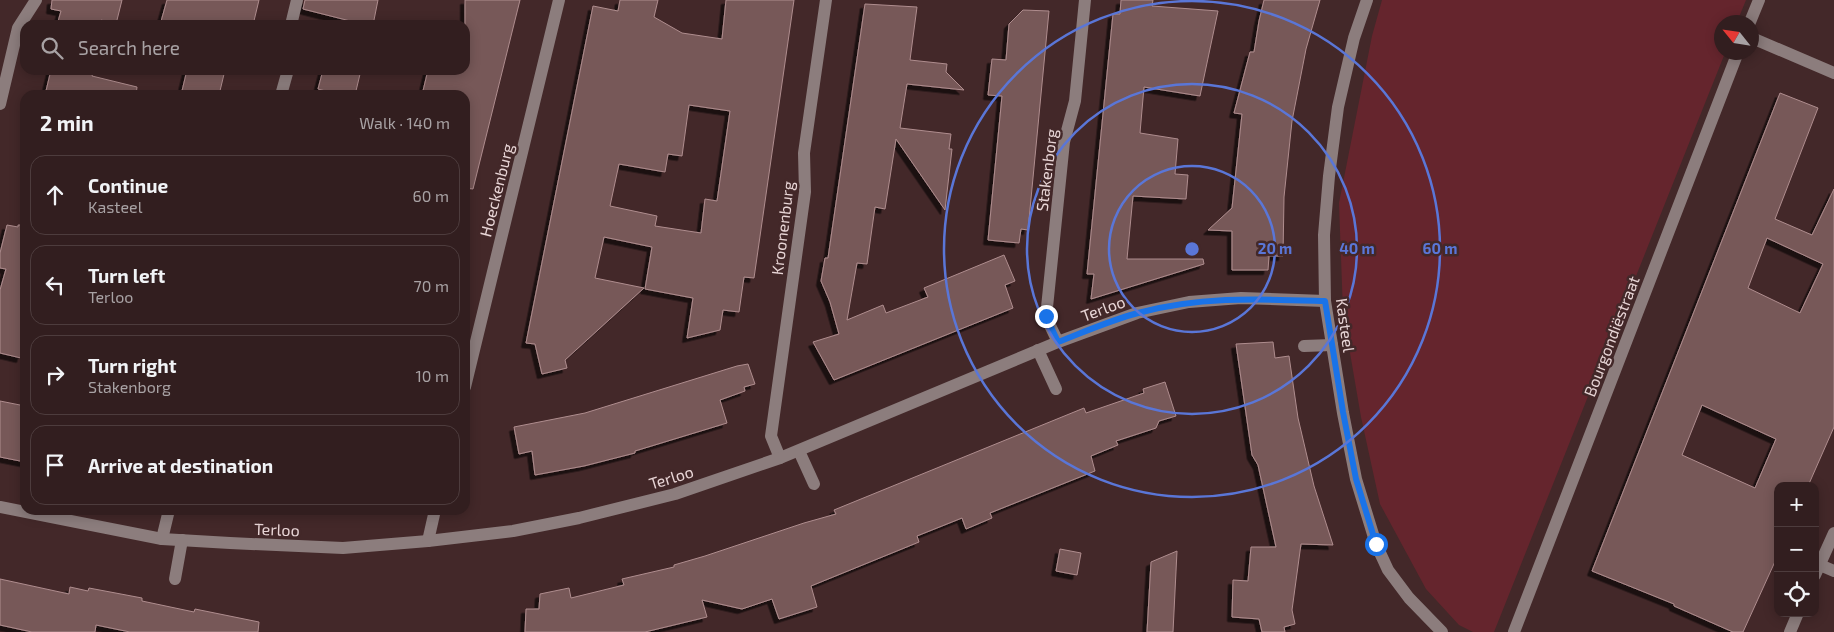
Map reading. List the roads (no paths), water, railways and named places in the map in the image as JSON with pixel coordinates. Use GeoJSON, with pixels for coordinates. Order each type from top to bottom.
{"type":"FeatureCollection","features":[{"type":"Feature","properties":{"kind":"street"},"geometry":{"type":"LineString","coordinates":[[23,20],[36,0]]}},
{"type":"Feature","properties":{"kind":"street"},"geometry":{"type":"LineString","coordinates":[[292,20],[297,0]]}},
{"type":"Feature","properties":{"kind":"street","name":"Hoeckenburg"},"geometry":{"type":"LineString","coordinates":[[470,366],[559,0]]}},
{"type":"Feature","properties":{"kind":"street","name":"Kroonenburg"},"geometry":{"type":"LineString","coordinates":[[780,458],[771,436],[806,192],[804,153],[826,0]]}},
{"type":"Feature","properties":{"kind":"street","name":"Stakenborg"},"geometry":{"type":"LineString","coordinates":[[1058,342],[1046,316],[1064,142],[1075,101],[1085,0]]}},
{"type":"Feature","properties":{"kind":"street","name":"Kasteel"},"geometry":{"type":"LineString","coordinates":[[1367,0],[1354,38],[1338,107],[1324,235],[1325,301],[1356,479],[1376,544],[1393,577],[1440,632]]}},
{"type":"Feature","properties":{"kind":"street"},"geometry":{"type":"LineString","coordinates":[[1753,15],[1759,0]]}},
{"type":"Feature","properties":{"kind":"street"},"geometry":{"type":"LineString","coordinates":[[0,104],[20,25]]}},
{"type":"Feature","properties":{"kind":"street"},"geometry":{"type":"LineString","coordinates":[[1759,41],[1834,73]]}},
{"type":"Feature","properties":{"kind":"street","name":"Bourgondiëstraat"},"geometry":{"type":"LineString","coordinates":[[1514,632],[1735,60]]}},
{"type":"Feature","properties":{"kind":"street"},"geometry":{"type":"LineString","coordinates":[[282,90],[287,75]]}},
{"type":"Feature","properties":{"kind":"street","name":"Terloo"},"geometry":{"type":"LineString","coordinates":[[42,515],[162,538],[343,548],[428,542],[513,531],[579,518],[675,494],[780,458],[1038,350],[1137,313],[1189,302],[1241,298],[1325,301]]}},
{"type":"Feature","properties":{"kind":"street"},"geometry":{"type":"LineString","coordinates":[[1304,346],[1332,344]]}},
{"type":"Feature","properties":{"kind":"street"},"geometry":{"type":"LineString","coordinates":[[1038,350],[1056,389]]}},
{"type":"Feature","properties":{"kind":"street"},"geometry":{"type":"LineString","coordinates":[[800,450],[814,484]]}},
{"type":"Feature","properties":{"kind":"street","name":"Terloo"},"geometry":{"type":"LineString","coordinates":[[0,507],[20,511]]}},
{"type":"Feature","properties":{"kind":"street"},"geometry":{"type":"LineString","coordinates":[[162,538],[168,515]]}},
{"type":"Feature","properties":{"kind":"street"},"geometry":{"type":"LineString","coordinates":[[428,542],[434,515]]}},
{"type":"Feature","properties":{"kind":"street"},"geometry":{"type":"LineString","coordinates":[[1819,566],[1834,533]]}},
{"type":"Feature","properties":{"kind":"street"},"geometry":{"type":"LineString","coordinates":[[175,579],[182,540]]}},
{"type":"Feature","properties":{"kind":"street"},"geometry":{"type":"LineString","coordinates":[[1819,570],[1834,571]]}},
{"type":"Feature","properties":{"kind":"street"},"geometry":{"type":"LineString","coordinates":[[1790,632],[1796,617]]}}]}
